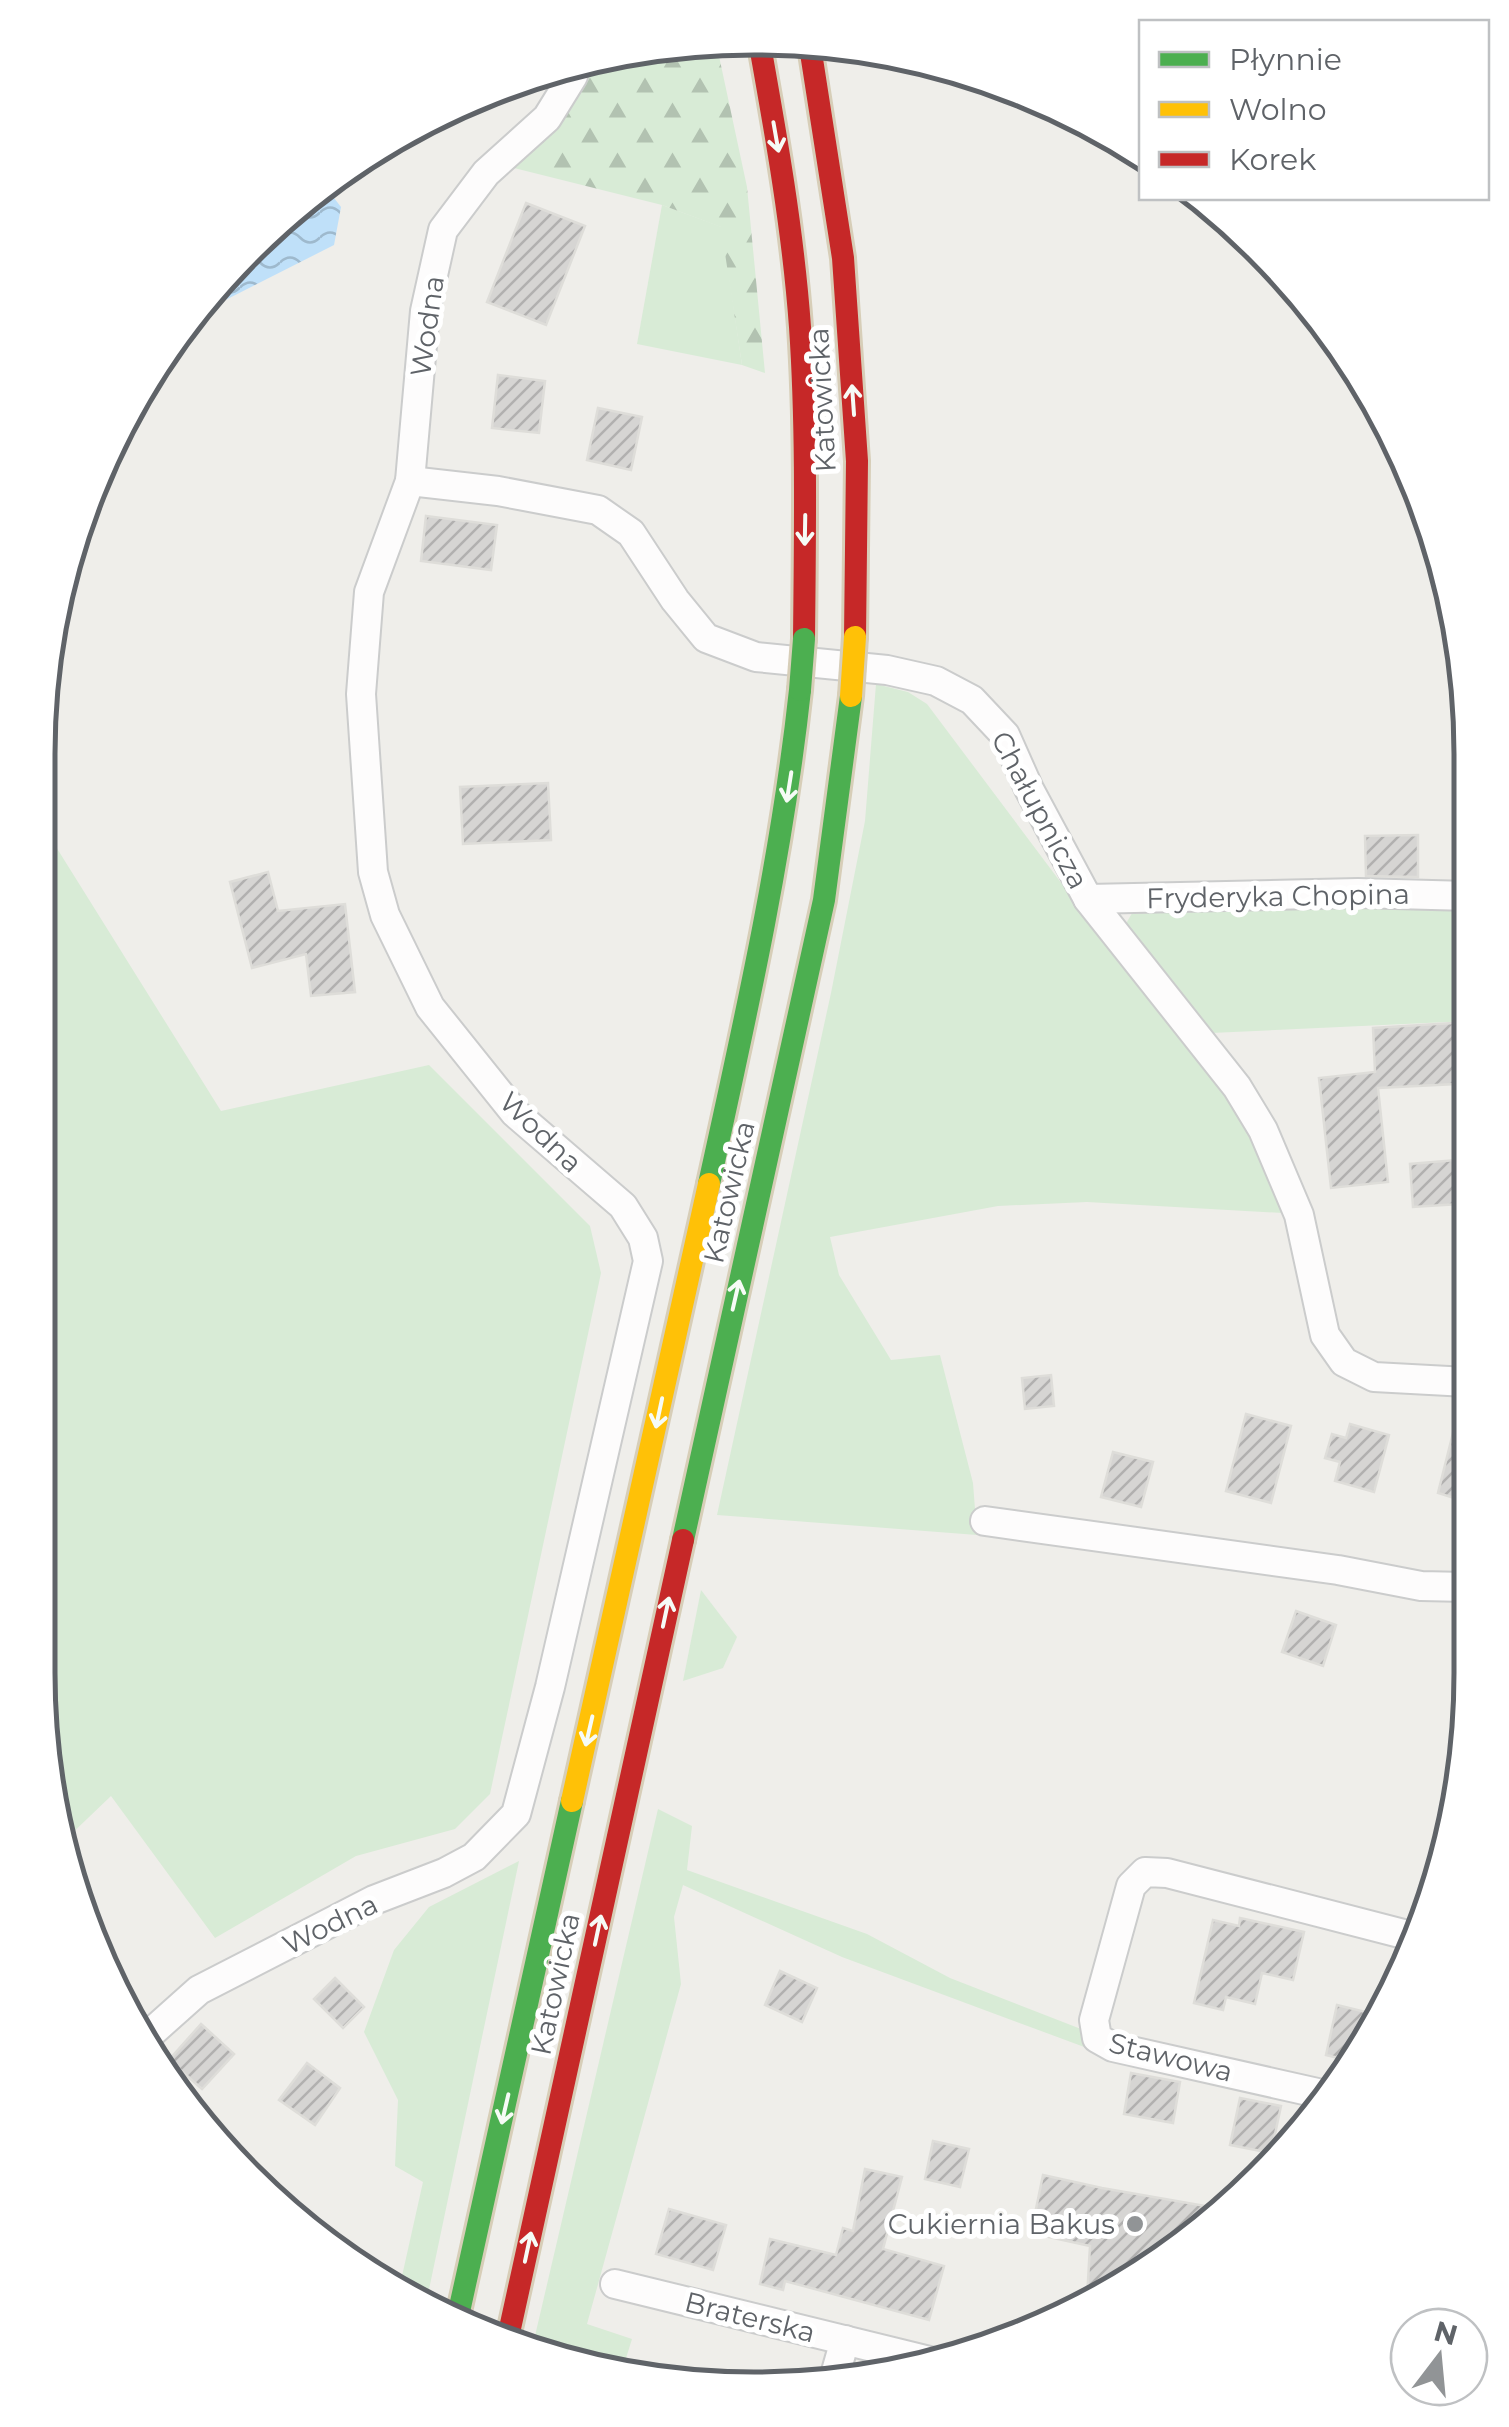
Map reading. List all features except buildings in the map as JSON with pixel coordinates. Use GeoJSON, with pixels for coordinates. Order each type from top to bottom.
{"type":"FeatureCollection","features":[{"type":"Feature","properties":{"kind":"main road","name":"Katowicka"},"geometry":{"type":"LineString","coordinates":[[460,2307],[762,945],[790,783],[804,639],[806,470],[800,325],[783,175],[763,55]]}},
{"type":"Feature","properties":{"kind":"main road","name":"Katowicka"},"geometry":{"type":"LineString","coordinates":[[510,2328],[824,900],[851,696],[857,461],[843,258],[812,57]]}},
{"type":"Feature","properties":{"kind":"street","name":"Wodna"},"geometry":{"type":"LineString","coordinates":[[154,2030],[199,1990],[374,1900],[474,1858],[516,1814],[550,1688],[648,1261],[643,1238],[623,1206],[515,1113],[430,1007],[385,914],[374,872],[361,694],[369,592],[410,481],[425,311],[443,230],[486,173],[546,118],[569,80]]}},
{"type":"Feature","properties":{"kind":"street","name":"Chałupnicza"},"geometry":{"type":"LineString","coordinates":[[410,481],[498,491],[598,510],[631,534],[706,638],[756,657],[888,670],[936,681],[972,700],[1005,734],[1088,899],[1237,1086],[1263,1130],[1299,1215],[1325,1334],[1344,1362],[1374,1378],[1454,1381]]}},
{"type":"Feature","properties":{"kind":"street","name":"Fryderyka Chopina"},"geometry":{"type":"LineString","coordinates":[[1088,899],[1358,892],[1454,895]]}},
{"type":"Feature","properties":{"kind":"street"},"geometry":{"type":"LineString","coordinates":[[985,1520],[1299,1564],[1421,1586],[1454,1587]]}},
{"type":"Feature","properties":{"kind":"street","name":"Stawowa"},"geometry":{"type":"LineString","coordinates":[[1313,2092],[1113,2047],[1097,2038],[1094,2020],[1131,1886],[1144,1872],[1167,1873],[1403,1934]]}},
{"type":"Feature","properties":{"kind":"street","name":"Braterska"},"geometry":{"type":"LineString","coordinates":[[615,2284],[906,2355]]}},
{"type":"Feature","properties":{"kind":"street"},"geometry":{"type":"LineString","coordinates":[[837,2367],[845,2340]]}},
{"type":"Feature","properties":{"kind":"green space"},"geometry":{"type":"Polygon","coordinates":[[[719,56],[747,187],[765,373],[742,365],[721,227],[662,205],[514,168],[562,122],[582,79],[618,68],[719,56]]]}},
{"type":"Feature","properties":{"kind":"green space"},"geometry":{"type":"Polygon","coordinates":[[[662,205],[722,227],[742,365],[637,344],[662,205]]]}},
{"type":"Feature","properties":{"kind":"green space"},"geometry":{"type":"Polygon","coordinates":[[[876,684],[908,692],[927,704],[1077,904],[1227,1089],[1252,1129],[1283,1213],[1087,1202],[998,1206],[830,1237],[839,1275],[891,1360],[940,1355],[973,1483],[977,1535],[717,1515],[865,821],[876,684]]]}},
{"type":"Feature","properties":{"kind":"green space"},"geometry":{"type":"Polygon","coordinates":[[[55,845],[221,1111],[429,1065],[590,1226],[601,1273],[490,1794],[455,1829],[356,1856],[215,1938],[111,1796],[74,1832],[61,1764],[55,1672],[55,845]]]}},
{"type":"Feature","properties":{"kind":"green space"},"geometry":{"type":"Polygon","coordinates":[[[1454,904],[1454,1022],[1211,1033],[1124,927],[1135,908],[1454,904]]]}},
{"type":"Feature","properties":{"kind":"green space"},"geometry":{"type":"Polygon","coordinates":[[[701,1590],[737,1637],[723,1668],[683,1681],[701,1590]]]}},
{"type":"Feature","properties":{"kind":"green space"},"geometry":{"type":"Polygon","coordinates":[[[658,1809],[692,1826],[687,1870],[867,1934],[950,1978],[1081,2029],[1095,2051],[842,1957],[683,1885],[674,1917],[681,1984],[587,2324],[632,2339],[625,2360],[535,2336],[658,1809]]]}},
{"type":"Feature","properties":{"kind":"green space"},"geometry":{"type":"Polygon","coordinates":[[[519,1861],[429,2291],[402,2276],[423,2182],[395,2166],[398,2100],[364,2032],[394,1950],[429,1907],[519,1861]]]}},
{"type":"Feature","properties":{"kind":"water"},"geometry":{"type":"Polygon","coordinates":[[[333,197],[341,207],[334,245],[222,302],[260,260],[333,197]]]}},
{"type":"Feature","properties":{"kind":"traffic: fast"},"geometry":{"type":"LineString","coordinates":[[800,690],[804,639]]}},
{"type":"Feature","properties":{"kind":"traffic: fast"},"geometry":{"type":"LineString","coordinates":[[709,1184],[773,876],[800,690]]}},
{"type":"Feature","properties":{"kind":"traffic: fast"},"geometry":{"type":"LineString","coordinates":[[683,1540],[824,900],[851,696]]}},
{"type":"Feature","properties":{"kind":"traffic: fast"},"geometry":{"type":"LineString","coordinates":[[460,2307],[572,1801]]}},
{"type":"Feature","properties":{"kind":"traffic: slow"},"geometry":{"type":"LineString","coordinates":[[851,696],[855,637]]}},
{"type":"Feature","properties":{"kind":"traffic: slow"},"geometry":{"type":"LineString","coordinates":[[572,1801],[709,1184]]}},
{"type":"Feature","properties":{"kind":"traffic: jam"},"geometry":{"type":"LineString","coordinates":[[762,55],[778,147],[800,327],[805,444],[804,639]]}},
{"type":"Feature","properties":{"kind":"traffic: jam"},"geometry":{"type":"LineString","coordinates":[[812,57],[843,258],[857,461],[855,637]]}},
{"type":"Feature","properties":{"kind":"traffic: jam"},"geometry":{"type":"LineString","coordinates":[[510,2328],[683,1540]]}},
{"type":"Feature","properties":{"kind":"place","name":"Cukiernia Bakus"},"geometry":{"type":"Point","coordinates":[1135,2224]}}]}
